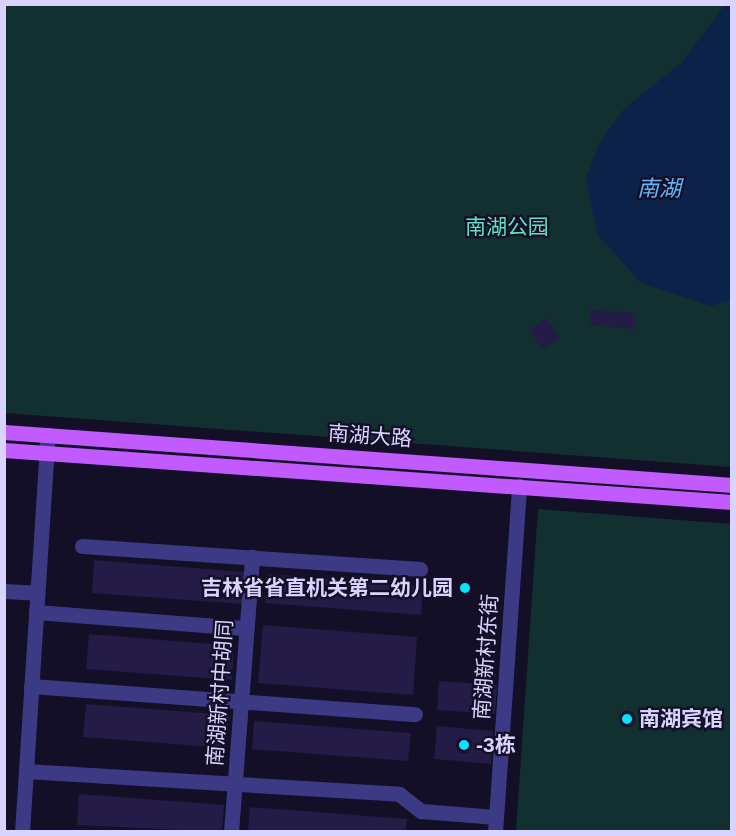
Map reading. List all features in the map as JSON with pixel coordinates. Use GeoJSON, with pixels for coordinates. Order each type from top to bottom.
{"type":"FeatureCollection","features":[{"type":"Feature","properties":{"kind":"main road","name":"南湖大路"},"geometry":{"type":"LineString","coordinates":[[4,432],[732,485]]}},
{"type":"Feature","properties":{"kind":"main road","name":"南湖大路"},"geometry":{"type":"LineString","coordinates":[[4,450],[732,502]]}},
{"type":"Feature","properties":{"kind":"street"},"geometry":{"type":"LineString","coordinates":[[22,831],[48,435]]}},
{"type":"Feature","properties":{"kind":"street","name":"南湖新村东街"},"geometry":{"type":"LineString","coordinates":[[495,824],[519,486]]}},
{"type":"Feature","properties":{"kind":"street"},"geometry":{"type":"LineString","coordinates":[[82,546],[420,569]]}},
{"type":"Feature","properties":{"kind":"street","name":"南湖新村中胡同"},"geometry":{"type":"LineString","coordinates":[[231,831],[252,557]]}},
{"type":"Feature","properties":{"kind":"street"},"geometry":{"type":"LineString","coordinates":[[4,591],[37,593]]}},
{"type":"Feature","properties":{"kind":"street"},"geometry":{"type":"LineString","coordinates":[[36,612],[246,628]]}},
{"type":"Feature","properties":{"kind":"street"},"geometry":{"type":"LineString","coordinates":[[31,686],[415,714]]}},
{"type":"Feature","properties":{"kind":"street"},"geometry":{"type":"LineString","coordinates":[[26,771],[399,794],[421,811],[495,824]]}},
{"type":"Feature","properties":{"kind":"green space","name":"南湖公园"},"geometry":{"type":"Polygon","coordinates":[[[4,5],[731,5],[731,467],[5,413],[4,5]]]}},
{"type":"Feature","properties":{"kind":"green space","name":"南湖宾馆"},"geometry":{"type":"Polygon","coordinates":[[[538,509],[731,524],[731,831],[516,831],[538,509]]]}},
{"type":"Feature","properties":{"kind":"water","name":"南湖"},"geometry":{"type":"Polygon","coordinates":[[[725,5],[732,5],[732,300],[711,306],[641,283],[597,234],[586,179],[598,145],[624,109],[682,62],[725,5]]]}},
{"type":"Feature","properties":{"kind":"building"},"geometry":{"type":"Polygon","coordinates":[[[590,310],[636,313],[635,329],[589,325],[590,310]]]}},
{"type":"Feature","properties":{"kind":"building"},"geometry":{"type":"Polygon","coordinates":[[[546,318],[560,338],[543,349],[529,330],[546,318]]]}},
{"type":"Feature","properties":{"kind":"building"},"geometry":{"type":"Polygon","coordinates":[[[94,560],[244,572],[242,604],[92,593],[94,560]]]}},
{"type":"Feature","properties":{"kind":"building"},"geometry":{"type":"Polygon","coordinates":[[[268,574],[423,586],[421,615],[265,603],[268,574]]]}},
{"type":"Feature","properties":{"kind":"building"},"geometry":{"type":"Polygon","coordinates":[[[263,625],[417,637],[413,695],[258,683],[263,625]]]}},
{"type":"Feature","properties":{"kind":"building"},"geometry":{"type":"Polygon","coordinates":[[[89,634],[234,646],[232,680],[86,669],[89,634]]]}},
{"type":"Feature","properties":{"kind":"building"},"geometry":{"type":"Polygon","coordinates":[[[439,681],[497,685],[495,714],[437,710],[439,681]]]}},
{"type":"Feature","properties":{"kind":"building"},"geometry":{"type":"Polygon","coordinates":[[[86,704],[229,715],[226,748],[83,737],[86,704]]]}},
{"type":"Feature","properties":{"kind":"building"},"geometry":{"type":"Polygon","coordinates":[[[254,721],[411,733],[408,761],[252,749],[254,721]]]}},
{"type":"Feature","properties":{"kind":"building","name":"-3栋"},"geometry":{"type":"Polygon","coordinates":[[[437,726],[493,731],[491,764],[434,759],[437,726]]]}},
{"type":"Feature","properties":{"kind":"building"},"geometry":{"type":"Polygon","coordinates":[[[79,794],[224,805],[222,832],[77,825],[79,794]]]}},
{"type":"Feature","properties":{"kind":"building"},"geometry":{"type":"Polygon","coordinates":[[[250,807],[407,819],[406,832],[248,832],[250,807]]]}},
{"type":"Feature","properties":{"kind":"place","name":"吉林省省直机关第二幼儿园"},"geometry":{"type":"Point","coordinates":[465,588]}},
{"type":"Feature","properties":{"kind":"place","name":"南湖宾馆"},"geometry":{"type":"Point","coordinates":[627,719]}},
{"type":"Feature","properties":{"kind":"place","name":"-3栋"},"geometry":{"type":"Point","coordinates":[464,745]}}]}
